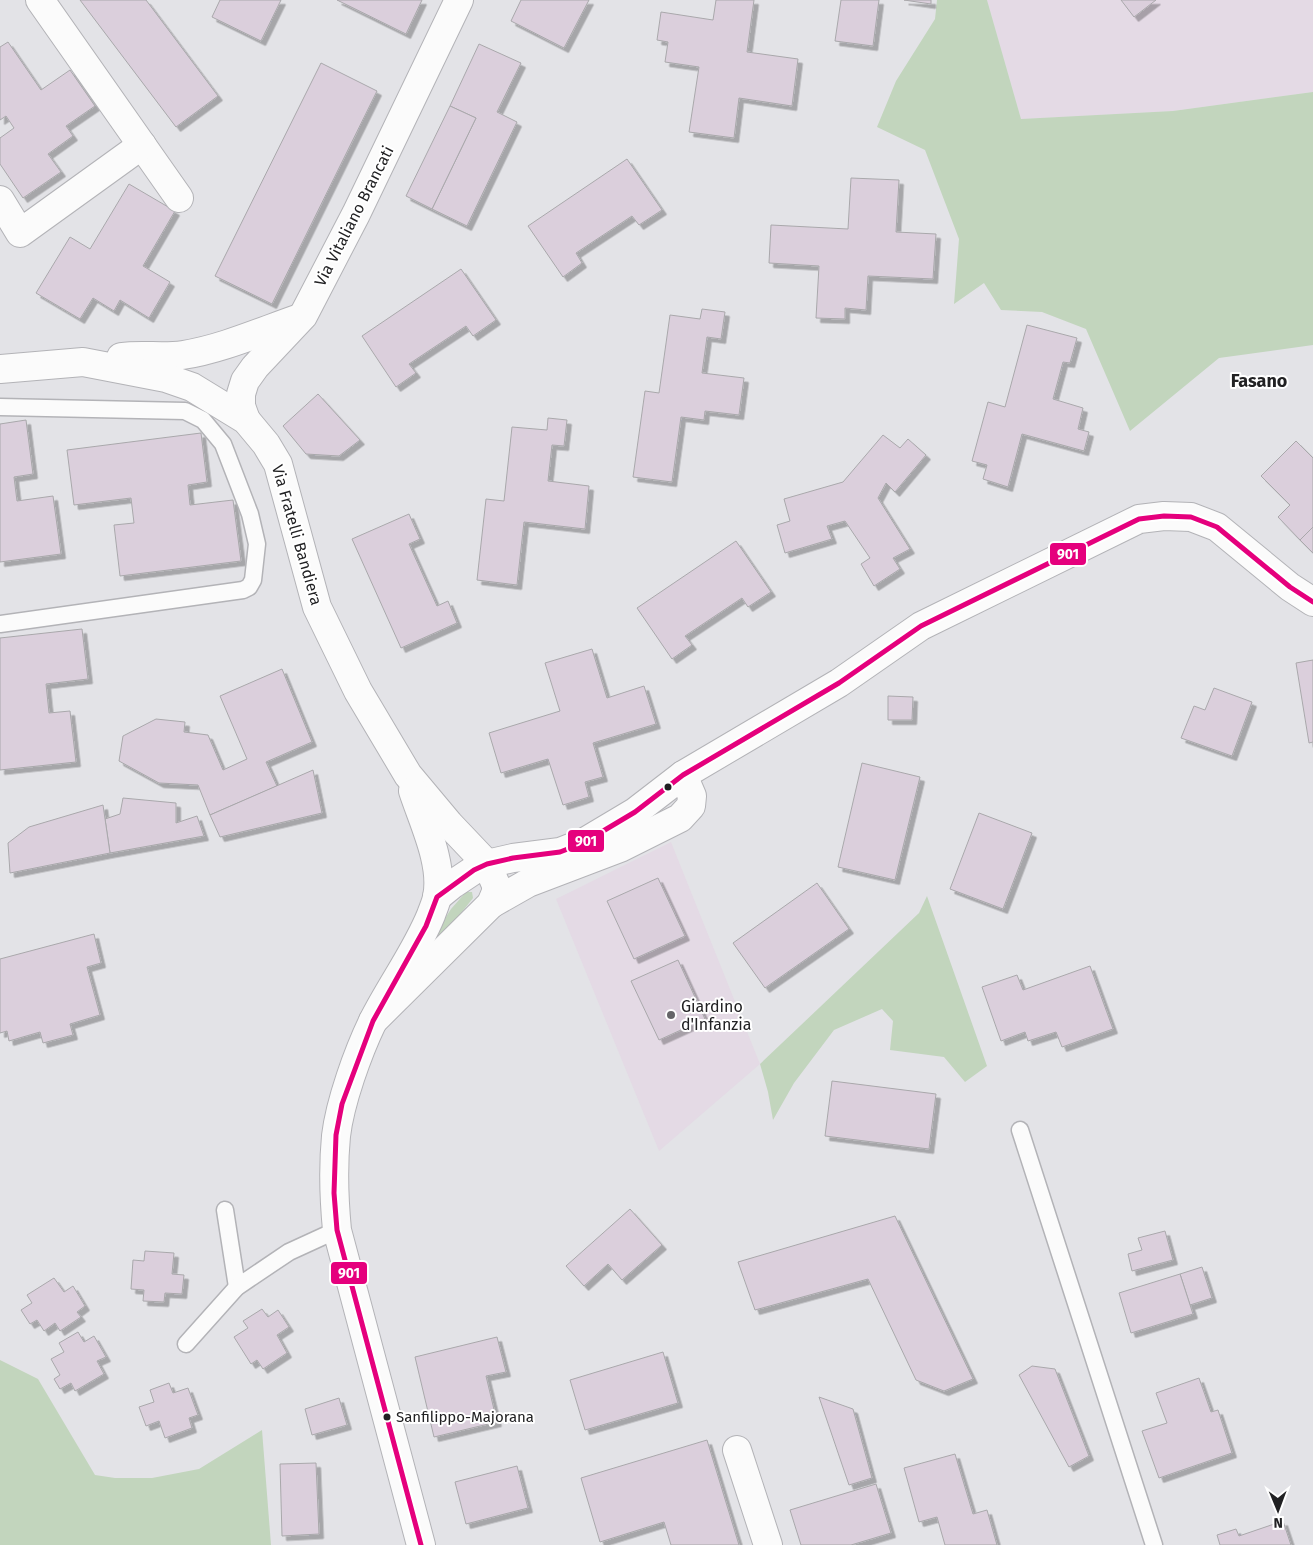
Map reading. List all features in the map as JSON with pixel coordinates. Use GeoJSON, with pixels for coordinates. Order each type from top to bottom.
{"type":"FeatureCollection","features":[{"type":"Feature","properties":{"kind":"street"},"geometry":{"type":"LineString","coordinates":[[40,0],[178,198]]}},
{"type":"Feature","properties":{"kind":"street","name":"Via Vitaliano Brancati"},"geometry":{"type":"LineString","coordinates":[[246,420],[241,406],[240,394],[245,381],[255,367],[303,316],[356,214],[459,0]]}},
{"type":"Feature","properties":{"kind":"street"},"geometry":{"type":"LineString","coordinates":[[0,200],[20,233],[142,145]]}},
{"type":"Feature","properties":{"kind":"street"},"geometry":{"type":"LineString","coordinates":[[83,362],[129,356],[164,357],[184,355],[220,346],[303,316]]}},
{"type":"Feature","properties":{"kind":"street","name":"Via Fratelli Bandiera"},"geometry":{"type":"LineString","coordinates":[[0,369],[83,362],[166,378],[192,387],[246,420],[266,444],[278,464],[317,607],[358,690],[408,775]]}},
{"type":"Feature","properties":{"kind":"street"},"geometry":{"type":"LineString","coordinates":[[437,897],[474,870],[487,864],[513,858],[560,852],[583,843],[635,812],[683,775],[839,683],[921,626],[1139,520],[1164,516],[1191,518],[1217,527],[1290,587],[1313,602]]}},
{"type":"Feature","properties":{"kind":"street"},"geometry":{"type":"LineString","coordinates":[[408,775],[449,824],[487,864],[496,885],[496,892],[491,904]]}},
{"type":"Feature","properties":{"kind":"street"},"geometry":{"type":"LineString","coordinates":[[408,775],[435,860],[438,876],[437,897],[423,933],[373,1021],[342,1104],[336,1135],[334,1193],[337,1230],[421,1545]]}},
{"type":"Feature","properties":{"kind":"street"},"geometry":{"type":"LineString","coordinates":[[373,1021],[491,904],[528,883],[620,848],[680,818],[691,806],[692,796],[683,775]]}},
{"type":"Feature","properties":{"kind":"street"},"geometry":{"type":"LineString","coordinates":[[737,1450],[768,1545]]}},
{"type":"Feature","properties":{"kind":"lane"},"geometry":{"type":"LineString","coordinates":[[0,407],[185,411],[203,420],[223,444],[250,514],[257,544],[253,580],[243,590],[0,624]]}},
{"type":"Feature","properties":{"kind":"lane"},"geometry":{"type":"LineString","coordinates":[[1020,1130],[1154,1545]]}},
{"type":"Feature","properties":{"kind":"lane"},"geometry":{"type":"LineString","coordinates":[[225,1210],[237,1287]]}},
{"type":"Feature","properties":{"kind":"lane"},"geometry":{"type":"LineString","coordinates":[[186,1344],[237,1287],[289,1252],[337,1230]]}},
{"type":"Feature","properties":{"kind":"shaded area"},"geometry":{"type":"Polygon","coordinates":[[[987,0],[1313,0],[1313,92],[1173,111],[1021,119],[987,0]]]}},
{"type":"Feature","properties":{"kind":"shaded area","name":"Giardino d'Infanzia"},"geometry":{"type":"Polygon","coordinates":[[[671,842],[760,1064],[659,1151],[556,899],[671,842]]]}},
{"type":"Feature","properties":{"kind":"green space"},"geometry":{"type":"Polygon","coordinates":[[[937,0],[987,0],[1021,119],[1173,111],[1313,92],[1313,345],[1219,358],[1130,431],[1086,329],[1042,312],[1001,310],[984,283],[954,304],[959,239],[925,150],[877,127],[896,81],[935,19],[937,0]]]}},
{"type":"Feature","properties":{"kind":"green space"},"geometry":{"type":"Polygon","coordinates":[[[466,892],[472,892],[473,898],[443,936],[438,935],[437,931],[451,909],[466,892]]]}},
{"type":"Feature","properties":{"kind":"green space"},"geometry":{"type":"Polygon","coordinates":[[[927,896],[987,1066],[965,1082],[944,1057],[890,1050],[893,1021],[882,1009],[834,1030],[794,1083],[773,1120],[760,1064],[919,913],[927,896]]]}},
{"type":"Feature","properties":{"kind":"green space"},"geometry":{"type":"Polygon","coordinates":[[[0,1360],[38,1379],[95,1475],[115,1478],[152,1478],[199,1469],[262,1430],[271,1545],[0,1545],[0,1360]]]}},
{"type":"Feature","properties":{"kind":"building"},"geometry":{"type":"Polygon","coordinates":[[[80,0],[146,0],[218,96],[176,127],[80,0]]]}},
{"type":"Feature","properties":{"kind":"building"},"geometry":{"type":"Polygon","coordinates":[[[220,0],[281,0],[261,41],[212,17],[220,0]]]}},
{"type":"Feature","properties":{"kind":"building"},"geometry":{"type":"Polygon","coordinates":[[[337,0],[422,0],[406,34],[337,0]]]}},
{"type":"Feature","properties":{"kind":"building"},"geometry":{"type":"Polygon","coordinates":[[[521,0],[589,0],[564,48],[511,21],[521,0]]]}},
{"type":"Feature","properties":{"kind":"building"},"geometry":{"type":"Polygon","coordinates":[[[716,0],[754,0],[747,52],[798,59],[792,106],[739,98],[734,138],[689,132],[699,67],[665,62],[668,42],[657,40],[661,12],[713,20],[716,0]]]}},
{"type":"Feature","properties":{"kind":"building"},"geometry":{"type":"Polygon","coordinates":[[[841,0],[879,0],[873,46],[835,41],[841,0]]]}},
{"type":"Feature","properties":{"kind":"building"},"geometry":{"type":"Polygon","coordinates":[[[904,0],[931,0],[931,4],[904,0]]]}},
{"type":"Feature","properties":{"kind":"building"},"geometry":{"type":"Polygon","coordinates":[[[1121,0],[1156,0],[1134,17],[1121,0]]]}},
{"type":"Feature","properties":{"kind":"building"},"geometry":{"type":"Polygon","coordinates":[[[8,42],[41,90],[70,70],[95,106],[66,126],[73,136],[48,154],[61,172],[23,198],[0,164],[0,138],[14,128],[6,116],[0,120],[0,47],[8,42]]]}},
{"type":"Feature","properties":{"kind":"building"},"geometry":{"type":"Polygon","coordinates":[[[479,44],[521,63],[497,112],[517,122],[467,226],[432,209],[476,118],[450,106],[479,44]]]}},
{"type":"Feature","properties":{"kind":"building"},"geometry":{"type":"Polygon","coordinates":[[[321,63],[377,91],[272,304],[215,276],[321,63]]]}},
{"type":"Feature","properties":{"kind":"building"},"geometry":{"type":"Polygon","coordinates":[[[450,106],[476,118],[432,209],[406,196],[450,106]]]}},
{"type":"Feature","properties":{"kind":"building"},"geometry":{"type":"Polygon","coordinates":[[[627,159],[662,210],[639,225],[632,216],[576,253],[582,263],[563,277],[528,226],[627,159]]]}},
{"type":"Feature","properties":{"kind":"building"},"geometry":{"type":"Polygon","coordinates":[[[851,178],[899,180],[896,232],[936,234],[933,279],[868,276],[866,310],[845,308],[845,319],[816,318],[819,266],[769,263],[771,225],[848,229],[851,178]]]}},
{"type":"Feature","properties":{"kind":"building"},"geometry":{"type":"Polygon","coordinates":[[[129,184],[175,211],[143,266],[170,282],[149,318],[120,300],[114,311],[93,298],[80,319],[36,293],[70,237],[90,249],[129,184]]]}},
{"type":"Feature","properties":{"kind":"building"},"geometry":{"type":"Polygon","coordinates":[[[461,269],[496,320],[473,336],[466,326],[409,364],[416,373],[396,387],[362,336],[461,269]]]}},
{"type":"Feature","properties":{"kind":"building"},"geometry":{"type":"Polygon","coordinates":[[[702,309],[725,312],[721,339],[707,337],[702,373],[744,378],[739,415],[705,411],[704,420],[681,417],[672,482],[633,477],[645,391],[659,393],[670,315],[700,319],[702,309]]]}},
{"type":"Feature","properties":{"kind":"building"},"geometry":{"type":"Polygon","coordinates":[[[1027,325],[1077,338],[1070,363],[1063,362],[1053,399],[1083,408],[1078,429],[1089,432],[1084,451],[1022,434],[1008,487],[983,479],[987,465],[972,461],[988,402],[1005,407],[1027,325]]]}},
{"type":"Feature","properties":{"kind":"building"},"geometry":{"type":"Polygon","coordinates":[[[318,394],[360,440],[339,456],[306,454],[283,426],[318,394]]]}},
{"type":"Feature","properties":{"kind":"building"},"geometry":{"type":"Polygon","coordinates":[[[548,418],[567,420],[564,446],[552,445],[548,481],[589,486],[585,529],[524,522],[517,585],[477,580],[486,499],[504,501],[512,427],[547,430],[548,418]]]}},
{"type":"Feature","properties":{"kind":"building"},"geometry":{"type":"Polygon","coordinates":[[[26,420],[33,474],[14,477],[17,501],[53,496],[61,554],[0,562],[0,424],[26,420]]]}},
{"type":"Feature","properties":{"kind":"building"},"geometry":{"type":"Polygon","coordinates":[[[201,433],[207,482],[188,485],[190,505],[233,500],[241,561],[120,576],[114,525],[134,523],[131,498],[74,505],[67,450],[201,433]]]}},
{"type":"Feature","properties":{"kind":"building"},"geometry":{"type":"Polygon","coordinates":[[[883,435],[900,448],[908,439],[926,455],[895,492],[886,483],[878,498],[910,549],[893,558],[900,569],[874,586],[861,564],[870,558],[845,521],[827,526],[832,539],[785,553],[777,525],[790,521],[784,499],[843,482],[883,435]]]}},
{"type":"Feature","properties":{"kind":"building"},"geometry":{"type":"Polygon","coordinates":[[[1296,441],[1313,458],[1313,527],[1300,540],[1278,517],[1290,505],[1261,476],[1296,441]]]}},
{"type":"Feature","properties":{"kind":"building"},"geometry":{"type":"Polygon","coordinates":[[[409,514],[420,539],[409,544],[437,606],[448,601],[457,623],[401,648],[352,539],[409,514]]]}},
{"type":"Feature","properties":{"kind":"building"},"geometry":{"type":"Polygon","coordinates":[[[1313,527],[1313,553],[1300,540],[1313,527]]]}},
{"type":"Feature","properties":{"kind":"building"},"geometry":{"type":"Polygon","coordinates":[[[736,541],[771,592],[748,607],[742,598],[685,636],[692,645],[672,659],[637,608],[736,541]]]}},
{"type":"Feature","properties":{"kind":"building"},"geometry":{"type":"Polygon","coordinates":[[[82,629],[88,679],[46,684],[49,713],[70,711],[76,762],[0,770],[0,638],[82,629]]]}},
{"type":"Feature","properties":{"kind":"building"},"geometry":{"type":"Polygon","coordinates":[[[592,649],[607,698],[644,686],[656,724],[593,743],[603,777],[585,782],[589,797],[563,805],[548,759],[501,773],[489,733],[560,711],[545,663],[592,649]]]}},
{"type":"Feature","properties":{"kind":"building"},"geometry":{"type":"Polygon","coordinates":[[[1313,660],[1313,742],[1309,743],[1296,663],[1313,660]]]}},
{"type":"Feature","properties":{"kind":"building"},"geometry":{"type":"Polygon","coordinates":[[[282,669],[312,742],[266,762],[277,786],[210,815],[198,785],[159,783],[119,761],[123,736],[156,719],[185,722],[184,732],[208,735],[223,770],[247,759],[220,696],[282,669]]]}},
{"type":"Feature","properties":{"kind":"building"},"geometry":{"type":"Polygon","coordinates":[[[1214,688],[1252,702],[1232,756],[1181,738],[1194,706],[1205,710],[1214,688]]]}},
{"type":"Feature","properties":{"kind":"building"},"geometry":{"type":"Polygon","coordinates":[[[888,696],[913,697],[912,720],[888,720],[888,696]]]}},
{"type":"Feature","properties":{"kind":"building"},"geometry":{"type":"Polygon","coordinates":[[[862,763],[920,777],[895,880],[838,867],[862,763]]]}},
{"type":"Feature","properties":{"kind":"building"},"geometry":{"type":"Polygon","coordinates":[[[313,770],[322,813],[220,837],[210,815],[313,770]]]}},
{"type":"Feature","properties":{"kind":"building"},"geometry":{"type":"Polygon","coordinates":[[[123,798],[176,803],[176,823],[197,816],[204,836],[110,853],[105,819],[120,814],[123,798]]]}},
{"type":"Feature","properties":{"kind":"building"},"geometry":{"type":"Polygon","coordinates":[[[103,805],[110,853],[10,873],[8,843],[29,827],[103,805]]]}},
{"type":"Feature","properties":{"kind":"building"},"geometry":{"type":"Polygon","coordinates":[[[979,813],[1032,833],[1003,909],[950,889],[979,813]]]}},
{"type":"Feature","properties":{"kind":"building"},"geometry":{"type":"Polygon","coordinates":[[[658,878],[685,936],[634,959],[607,901],[658,878]]]}},
{"type":"Feature","properties":{"kind":"building"},"geometry":{"type":"Polygon","coordinates":[[[817,883],[849,929],[765,988],[733,943],[817,883]]]}},
{"type":"Feature","properties":{"kind":"building"},"geometry":{"type":"Polygon","coordinates":[[[94,934],[101,963],[87,967],[100,1015],[70,1024],[73,1035],[43,1043],[40,1032],[9,1041],[7,1031],[0,1033],[0,959],[94,934]]]}},
{"type":"Feature","properties":{"kind":"building"},"geometry":{"type":"Polygon","coordinates":[[[678,960],[705,1019],[659,1040],[631,981],[678,960]]]}},
{"type":"Feature","properties":{"kind":"building"},"geometry":{"type":"Polygon","coordinates":[[[1090,966],[1113,1029],[1062,1047],[1056,1032],[1028,1041],[1025,1032],[1001,1041],[982,987],[1017,975],[1023,990],[1090,966]]]}},
{"type":"Feature","properties":{"kind":"building"},"geometry":{"type":"Polygon","coordinates":[[[832,1081],[936,1094],[929,1149],[825,1136],[832,1081]]]}},
{"type":"Feature","properties":{"kind":"building"},"geometry":{"type":"Polygon","coordinates":[[[630,1209],[662,1245],[622,1280],[608,1264],[584,1286],[566,1266],[630,1209]]]}},
{"type":"Feature","properties":{"kind":"building"},"geometry":{"type":"Polygon","coordinates":[[[895,1216],[973,1379],[944,1391],[916,1380],[868,1279],[755,1310],[738,1262],[895,1216]]]}},
{"type":"Feature","properties":{"kind":"building"},"geometry":{"type":"Polygon","coordinates":[[[1165,1231],[1173,1260],[1132,1271],[1128,1254],[1142,1250],[1138,1238],[1165,1231]]]}},
{"type":"Feature","properties":{"kind":"building"},"geometry":{"type":"Polygon","coordinates":[[[145,1251],[174,1253],[172,1274],[184,1275],[182,1294],[165,1293],[164,1302],[143,1301],[144,1290],[131,1289],[133,1260],[144,1261],[145,1251]]]}},
{"type":"Feature","properties":{"kind":"building"},"geometry":{"type":"Polygon","coordinates":[[[1202,1267],[1212,1298],[1190,1305],[1180,1274],[1202,1267]]]}},
{"type":"Feature","properties":{"kind":"building"},"geometry":{"type":"Polygon","coordinates":[[[1180,1274],[1193,1314],[1131,1333],[1119,1293],[1180,1274]]]}},
{"type":"Feature","properties":{"kind":"building"},"geometry":{"type":"Polygon","coordinates":[[[54,1278],[64,1292],[73,1286],[85,1306],[77,1312],[81,1317],[60,1331],[55,1323],[44,1331],[37,1320],[30,1324],[21,1310],[32,1303],[27,1295],[54,1278]]]}},
{"type":"Feature","properties":{"kind":"building"},"geometry":{"type":"Polygon","coordinates":[[[262,1309],[268,1317],[278,1310],[289,1327],[277,1335],[287,1353],[263,1369],[257,1360],[251,1364],[234,1337],[248,1328],[243,1321],[262,1309]]]}},
{"type":"Feature","properties":{"kind":"building"},"geometry":{"type":"Polygon","coordinates":[[[78,1332],[84,1342],[94,1336],[106,1357],[97,1361],[104,1374],[75,1391],[71,1383],[60,1389],[54,1379],[60,1375],[51,1359],[64,1352],[59,1343],[78,1332]]]}},
{"type":"Feature","properties":{"kind":"building"},"geometry":{"type":"Polygon","coordinates":[[[497,1337],[506,1372],[486,1376],[497,1422],[434,1437],[415,1357],[497,1337]]]}},
{"type":"Feature","properties":{"kind":"building"},"geometry":{"type":"Polygon","coordinates":[[[663,1352],[678,1403],[585,1430],[570,1380],[663,1352]]]}},
{"type":"Feature","properties":{"kind":"building"},"geometry":{"type":"Polygon","coordinates":[[[1032,1366],[1055,1369],[1089,1456],[1069,1467],[1019,1375],[1032,1366]]]}},
{"type":"Feature","properties":{"kind":"building"},"geometry":{"type":"Polygon","coordinates":[[[1199,1378],[1211,1412],[1218,1410],[1232,1453],[1159,1478],[1142,1431],[1167,1423],[1156,1393],[1199,1378]]]}},
{"type":"Feature","properties":{"kind":"building"},"geometry":{"type":"Polygon","coordinates":[[[169,1383],[173,1393],[188,1388],[198,1415],[189,1418],[192,1428],[165,1438],[159,1421],[146,1426],[139,1407],[154,1402],[150,1390],[169,1383]]]}},
{"type":"Feature","properties":{"kind":"building"},"geometry":{"type":"Polygon","coordinates":[[[819,1397],[853,1409],[872,1478],[849,1485],[819,1397]]]}},
{"type":"Feature","properties":{"kind":"building"},"geometry":{"type":"Polygon","coordinates":[[[339,1398],[347,1425],[312,1435],[305,1409],[339,1398]]]}},
{"type":"Feature","properties":{"kind":"building"},"geometry":{"type":"Polygon","coordinates":[[[707,1440],[739,1545],[671,1545],[664,1522],[600,1542],[581,1478],[707,1440]]]}},
{"type":"Feature","properties":{"kind":"building"},"geometry":{"type":"Polygon","coordinates":[[[955,1454],[973,1514],[987,1510],[997,1545],[945,1545],[937,1517],[919,1522],[904,1468],[955,1454]]]}},
{"type":"Feature","properties":{"kind":"building"},"geometry":{"type":"Polygon","coordinates":[[[316,1463],[319,1534],[282,1536],[280,1464],[316,1463]]]}},
{"type":"Feature","properties":{"kind":"building"},"geometry":{"type":"Polygon","coordinates":[[[517,1466],[528,1508],[466,1524],[455,1482],[517,1466]]]}},
{"type":"Feature","properties":{"kind":"building"},"geometry":{"type":"Polygon","coordinates":[[[876,1484],[891,1533],[851,1545],[801,1545],[790,1510],[876,1484]]]}},
{"type":"Feature","properties":{"kind":"building"},"geometry":{"type":"Polygon","coordinates":[[[1283,1521],[1291,1545],[1220,1545],[1217,1535],[1236,1529],[1239,1536],[1283,1521]]]}},
{"type":"Feature","properties":{"kind":"transit line","name":"901"},"geometry":{"type":"LineString","coordinates":[[421,1545],[337,1230],[334,1193],[336,1135],[342,1104],[373,1021],[426,926],[437,897],[474,870],[487,864],[513,858],[560,852],[583,843],[635,812],[683,775],[839,683],[921,626],[1139,519],[1164,516],[1191,517],[1217,527],[1290,587],[1313,602]]}},
{"type":"Feature","properties":{"kind":"place","name":"Giardino d'Infanzia"},"geometry":{"type":"Point","coordinates":[671,1015]}},
{"type":"Feature","properties":{"kind":"place","name":"Sanfilippo-Majorana"},"geometry":{"type":"Point","coordinates":[387,1417]}},
{"type":"Feature","properties":{"kind":"district","name":"Fasano"},"geometry":{"type":"Point","coordinates":[1259,381]}}]}
